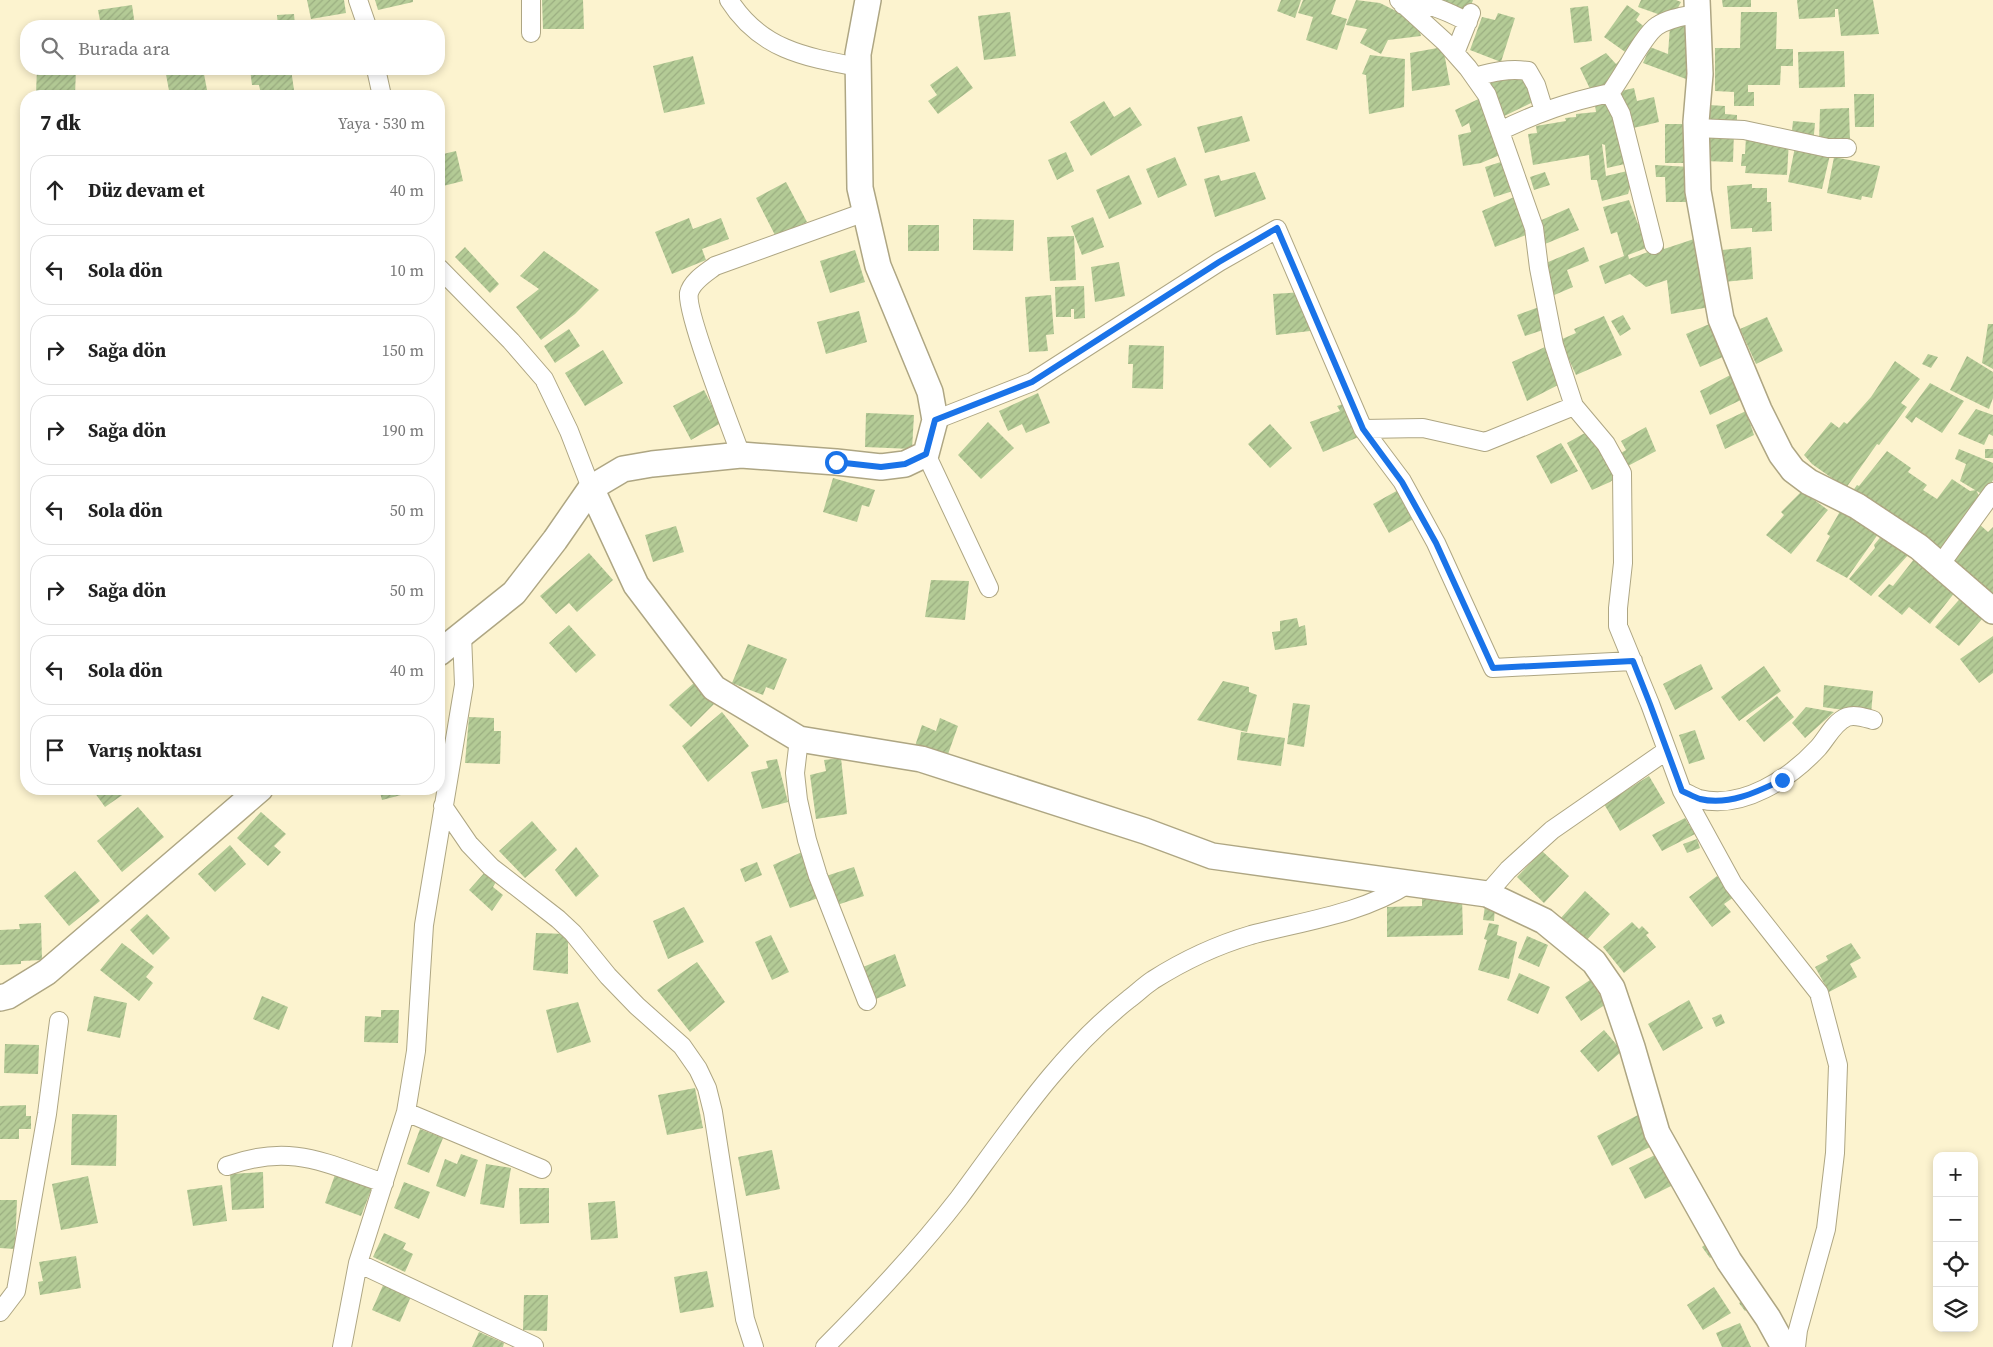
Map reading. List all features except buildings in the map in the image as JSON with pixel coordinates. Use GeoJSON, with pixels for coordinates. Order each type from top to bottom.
{"type":"FeatureCollection","features":[{"type":"Feature","properties":{"kind":"street"},"geometry":{"type":"LineString","coordinates":[[358,0],[363,20]]}},
{"type":"Feature","properties":{"kind":"street"},"geometry":{"type":"LineString","coordinates":[[531,0],[531,33]]}},
{"type":"Feature","properties":{"kind":"street"},"geometry":{"type":"LineString","coordinates":[[729,0],[738,14],[762,38],[784,50],[814,59],[858,67]]}},
{"type":"Feature","properties":{"kind":"street"},"geometry":{"type":"LineString","coordinates":[[868,0],[858,54],[860,188],[878,266],[930,392],[935,420],[926,454],[988,588]]}},
{"type":"Feature","properties":{"kind":"street"},"geometry":{"type":"LineString","coordinates":[[1401,2],[1421,3],[1470,17],[1455,53]]}},
{"type":"Feature","properties":{"kind":"street"},"geometry":{"type":"LineString","coordinates":[[1401,2],[1455,53],[1487,95],[1534,228],[1539,268],[1554,345],[1574,406],[1606,444],[1622,473],[1623,563],[1618,626],[1650,704],[1682,791],[1733,884],[1819,993],[1838,1064],[1835,1154],[1826,1230],[1798,1330],[1796,1347]]}},
{"type":"Feature","properties":{"kind":"street"},"geometry":{"type":"LineString","coordinates":[[1500,131],[1544,111],[1573,101],[1610,93],[1656,26],[1698,7],[1700,74],[1696,128],[1698,191],[1721,319],[1759,410],[1781,454],[1793,470],[1809,482],[1857,506],[1919,547],[1993,611]]}},
{"type":"Feature","properties":{"kind":"street"},"geometry":{"type":"LineString","coordinates":[[1475,77],[1501,70],[1519,69],[1528,71],[1536,85],[1544,111]]}},
{"type":"Feature","properties":{"kind":"street"},"geometry":{"type":"LineString","coordinates":[[377,75],[381,90]]}},
{"type":"Feature","properties":{"kind":"street"},"geometry":{"type":"LineString","coordinates":[[1610,93],[1621,114],[1654,245]]}},
{"type":"Feature","properties":{"kind":"street"},"geometry":{"type":"LineString","coordinates":[[1696,128],[1744,130],[1828,148],[1847,148]]}},
{"type":"Feature","properties":{"kind":"street"},"geometry":{"type":"LineString","coordinates":[[741,455],[692,318],[688,294],[697,280],[715,266],[866,212]]}},
{"type":"Feature","properties":{"kind":"street"},"geometry":{"type":"LineString","coordinates":[[935,420],[1032,382],[1219,262],[1277,228],[1363,429],[1402,482],[1436,543],[1493,668],[1633,661]]}},
{"type":"Feature","properties":{"kind":"street"},"geometry":{"type":"LineString","coordinates":[[445,274],[512,341],[544,379],[569,431],[591,488],[636,585],[714,688],[799,739],[921,759],[1145,831],[1212,856],[1487,894],[1544,921],[1594,962],[1612,988],[1657,1132],[1729,1261],[1768,1318],[1784,1347]]}},
{"type":"Feature","properties":{"kind":"street"},"geometry":{"type":"LineString","coordinates":[[1363,429],[1423,428],[1485,442],[1574,406]]}},
{"type":"Feature","properties":{"kind":"street"},"geometry":{"type":"LineString","coordinates":[[445,649],[514,593],[555,540],[591,488],[623,469],[652,464],[741,455],[881,467],[905,464],[926,454]]}},
{"type":"Feature","properties":{"kind":"street"},"geometry":{"type":"LineString","coordinates":[[1940,565],[1993,492]]}},
{"type":"Feature","properties":{"kind":"street"},"geometry":{"type":"LineString","coordinates":[[445,794],[464,685],[462,635]]}},
{"type":"Feature","properties":{"kind":"street"},"geometry":{"type":"LineString","coordinates":[[1682,791],[1700,799],[1723,800],[1755,794],[1782,780],[1818,748],[1834,726],[1847,717],[1861,717],[1873,720]]}},
{"type":"Feature","properties":{"kind":"street"},"geometry":{"type":"LineString","coordinates":[[799,739],[795,773],[798,800],[807,840],[818,876],[867,1001]]}},
{"type":"Feature","properties":{"kind":"street"},"geometry":{"type":"LineString","coordinates":[[1487,894],[1508,870],[1552,830],[1666,750]]}},
{"type":"Feature","properties":{"kind":"street"},"geometry":{"type":"LineString","coordinates":[[0,998],[8,996],[46,972],[253,795]]}},
{"type":"Feature","properties":{"kind":"street"},"geometry":{"type":"LineString","coordinates":[[342,1347],[358,1263],[406,1112],[416,1050],[424,925],[445,795]]}},
{"type":"Feature","properties":{"kind":"street"},"geometry":{"type":"LineString","coordinates":[[443,806],[469,844],[491,867],[558,919],[631,1000],[682,1046],[698,1069],[707,1088],[713,1112],[745,1319],[754,1347]]}},
{"type":"Feature","properties":{"kind":"street"},"geometry":{"type":"LineString","coordinates":[[825,1347],[884,1288],[957,1200],[1027,1104],[1066,1058],[1106,1017],[1152,980],[1205,951],[1249,936],[1360,907],[1390,895],[1408,884]]}},
{"type":"Feature","properties":{"kind":"street"},"geometry":{"type":"LineString","coordinates":[[0,1312],[16,1290],[47,1114],[59,1021]]}},
{"type":"Feature","properties":{"kind":"street"},"geometry":{"type":"LineString","coordinates":[[406,1112],[542,1169]]}},
{"type":"Feature","properties":{"kind":"street"},"geometry":{"type":"LineString","coordinates":[[227,1166],[263,1156],[295,1155],[310,1158],[384,1183]]}},
{"type":"Feature","properties":{"kind":"street"},"geometry":{"type":"LineString","coordinates":[[358,1263],[534,1346]]}},
{"type":"Feature","properties":{"kind":"route"},"geometry":{"type":"LineString","coordinates":[[836,462],[881,467],[905,464],[926,454],[935,420],[1032,382],[1066,362],[1219,262],[1277,228],[1363,429],[1402,482],[1436,543],[1493,668],[1633,661],[1682,791],[1700,799],[1723,800],[1755,794],[1782,780]]}}]}
